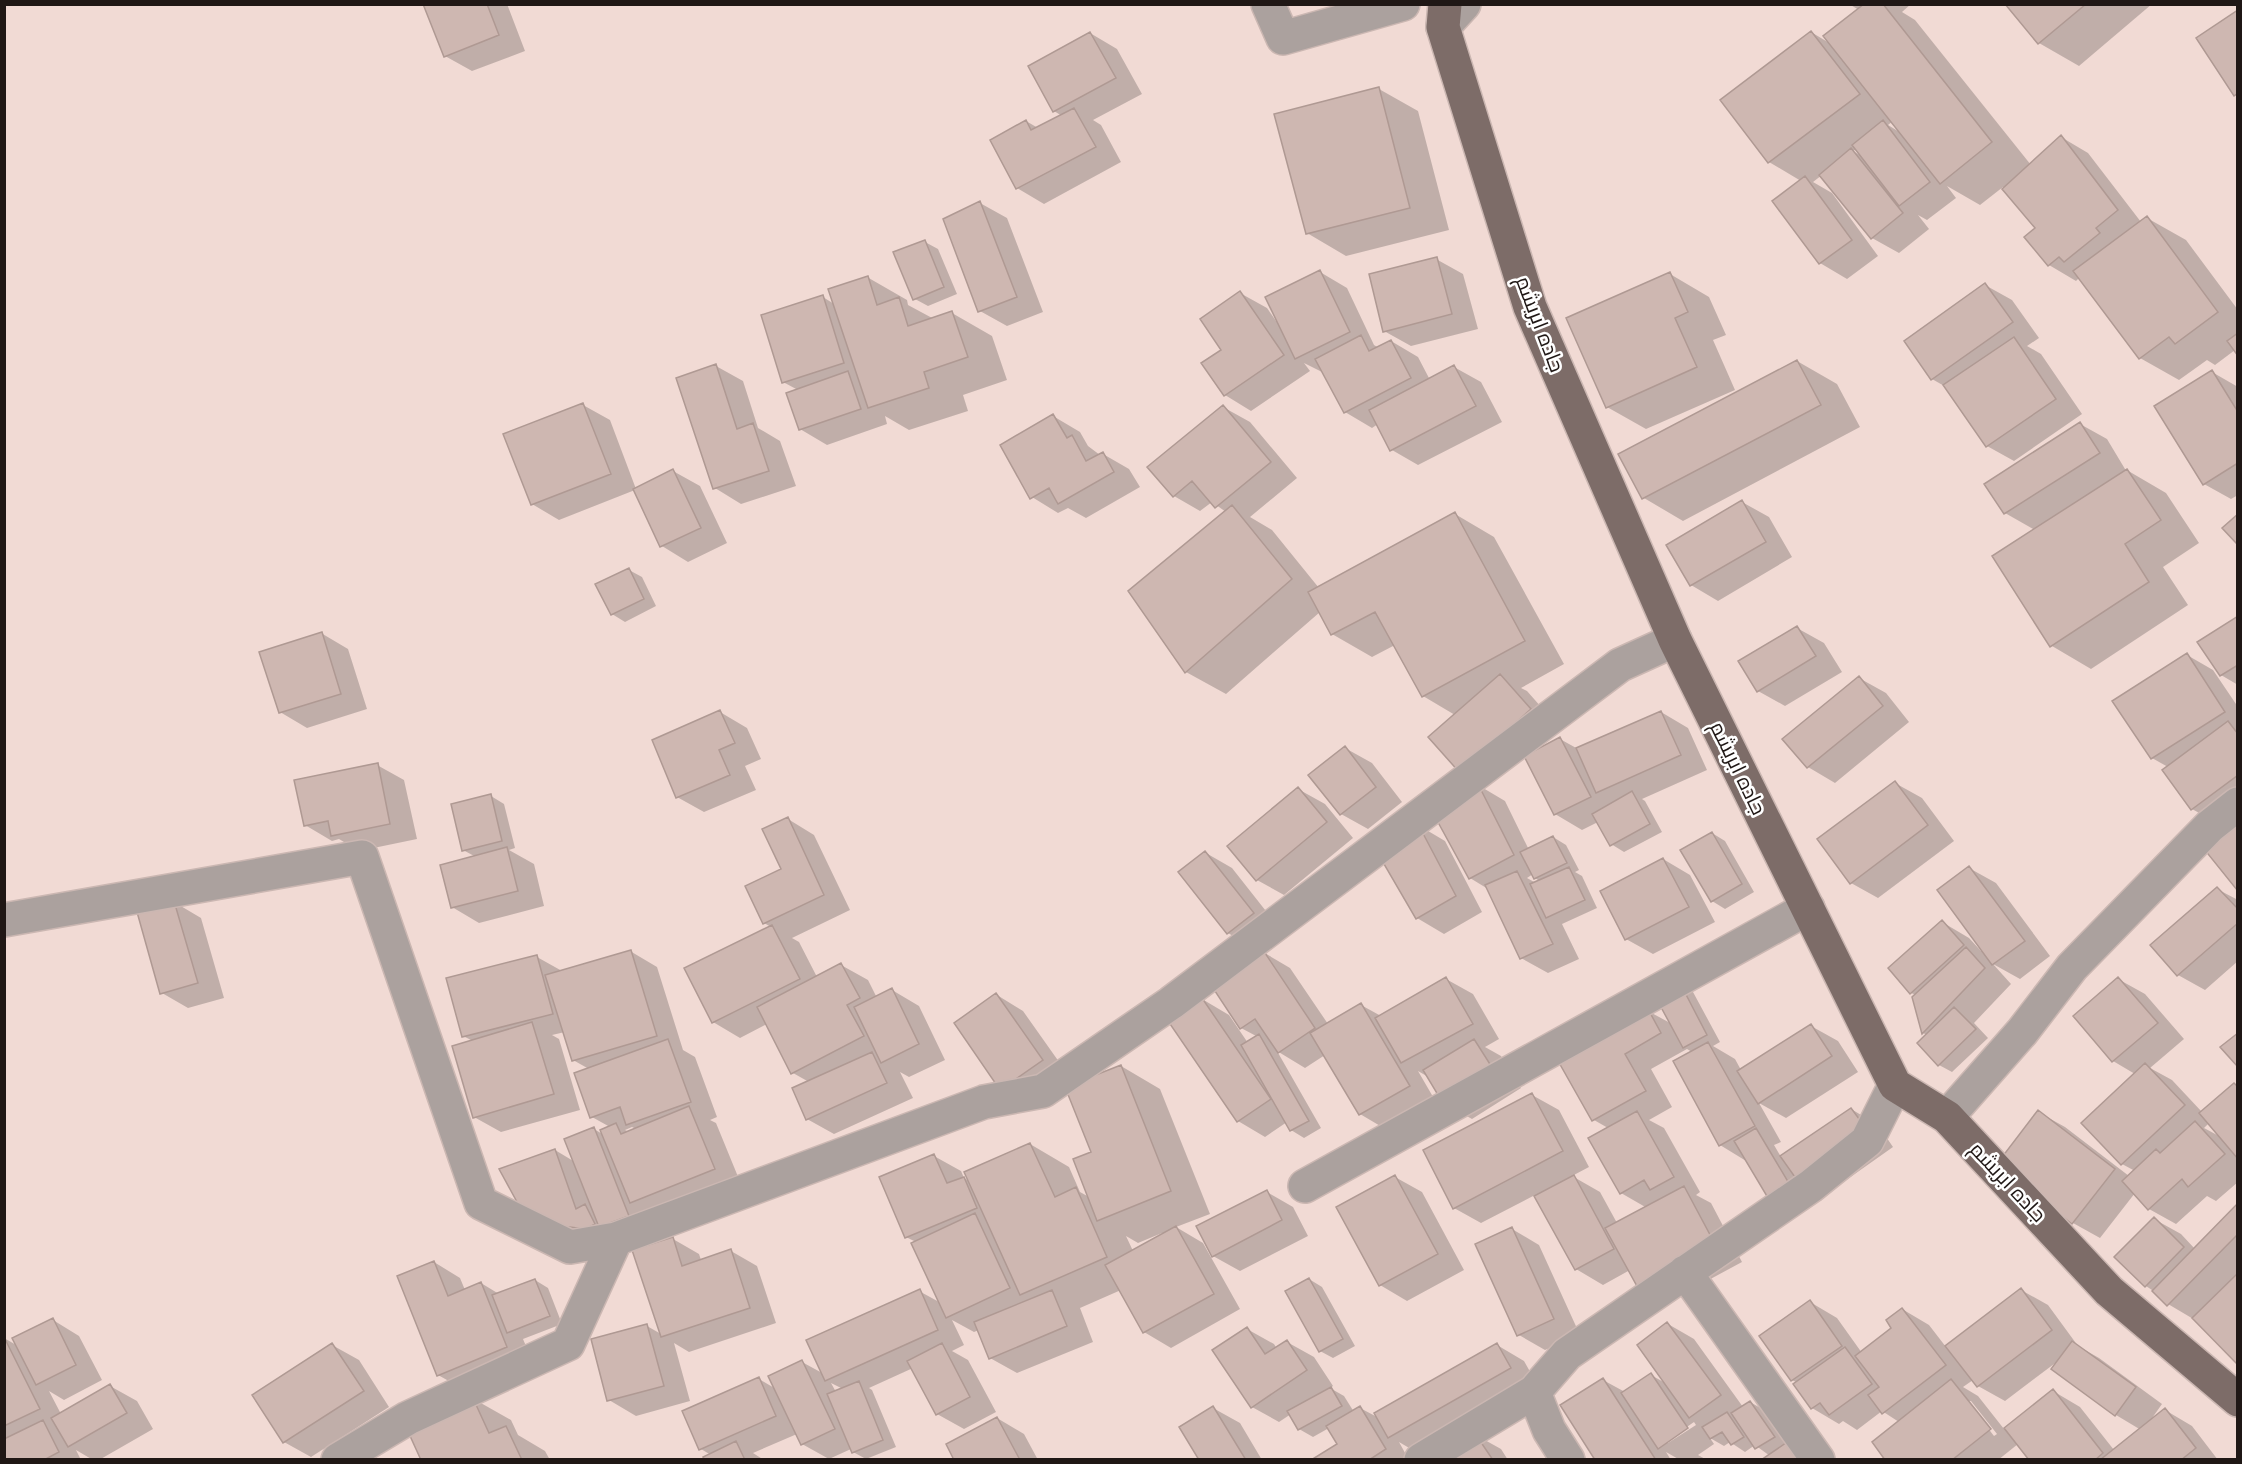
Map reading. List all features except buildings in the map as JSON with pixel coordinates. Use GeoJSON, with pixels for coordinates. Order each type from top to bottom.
{"type":"FeatureCollection","features":[{"type":"Feature","properties":{"kind":"main road","name":"جاده ابریشم"},"geometry":{"type":"LineString","coordinates":[[1451,12],[1530,307],[1675,640],[1895,1085],[1947,1117],[2109,1291],[2238,1400]]}},
{"type":"Feature","properties":{"kind":"street"},"geometry":{"type":"LineString","coordinates":[[1268,4],[1283,38],[1403,4]]}},
{"type":"Feature","properties":{"kind":"street"},"geometry":{"type":"LineString","coordinates":[[4,920],[362,857],[481,1203],[570,1246],[616,1239],[984,1102],[1043,1090],[1171,1003],[1620,665],[1675,640]]}},
{"type":"Feature","properties":{"kind":"street"},"geometry":{"type":"LineString","coordinates":[[1947,1117],[2022,1032],[2072,967],[2210,826],[2238,804]]}},
{"type":"Feature","properties":{"kind":"street"},"geometry":{"type":"LineString","coordinates":[[1305,1186],[1808,908]]}},
{"type":"Feature","properties":{"kind":"street"},"geometry":{"type":"LineString","coordinates":[[1421,1460],[1534,1392],[1567,1354],[1811,1186],[1867,1141],[1895,1085]]}},
{"type":"Feature","properties":{"kind":"street"},"geometry":{"type":"LineString","coordinates":[[338,1460],[408,1418],[568,1344],[616,1239]]}},
{"type":"Feature","properties":{"kind":"street"},"geometry":{"type":"LineString","coordinates":[[1685,1272],[1818,1460]]}},
{"type":"Feature","properties":{"kind":"street"},"geometry":{"type":"LineString","coordinates":[[1534,1392],[1549,1430],[1568,1460]]}}]}
